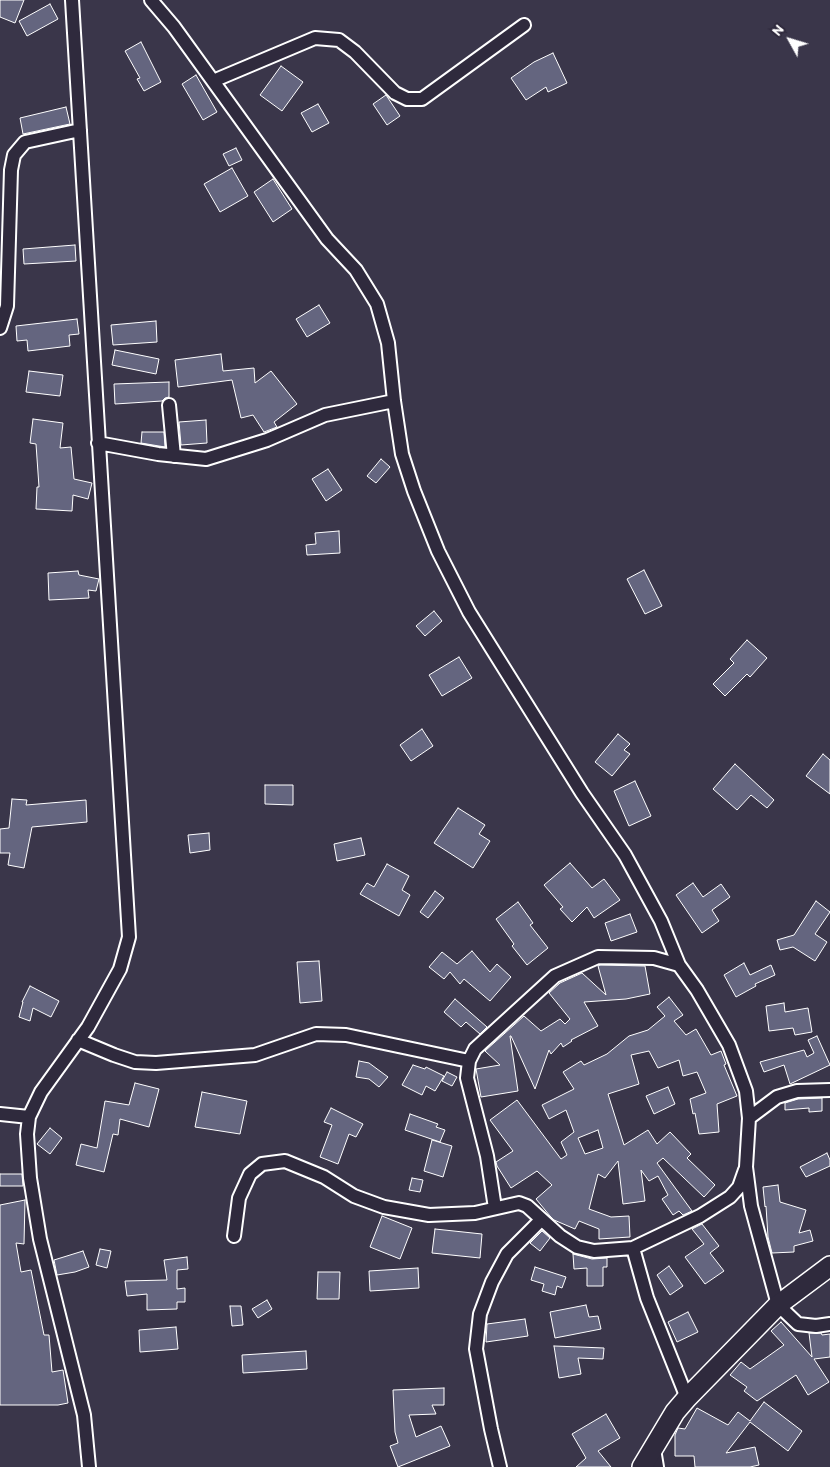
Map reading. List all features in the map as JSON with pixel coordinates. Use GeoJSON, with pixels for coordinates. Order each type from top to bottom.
{"type":"FeatureCollection","features":[{"type":"Feature","properties":{"kind":"street"},"geometry":{"type":"LineString","coordinates":[[72,0],[129,937],[120,969],[88,1027],[41,1092],[29,1117],[27,1134],[28,1161],[40,1240],[84,1415],[89,1467]]}},
{"type":"Feature","properties":{"kind":"street"},"geometry":{"type":"LineString","coordinates":[[151,0],[174,27],[327,240],[356,270],[377,304],[388,343],[402,454],[438,552],[469,612],[582,793],[625,856],[661,921],[679,964],[697,990],[729,1045],[746,1090],[749,1118],[746,1168],[751,1206],[778,1304],[798,1324],[816,1326],[830,1324]]}},
{"type":"Feature","properties":{"kind":"street"},"geometry":{"type":"LineString","coordinates":[[213,81],[315,38],[339,40],[354,52],[395,93],[407,99],[422,99],[524,25]]}},
{"type":"Feature","properties":{"kind":"street"},"geometry":{"type":"LineString","coordinates":[[0,328],[7,306],[11,170],[14,155],[25,142],[80,130]]}},
{"type":"Feature","properties":{"kind":"street"},"geometry":{"type":"LineString","coordinates":[[98,443],[174,456],[206,459],[268,440],[325,415],[394,401]]}},
{"type":"Feature","properties":{"kind":"street"},"geometry":{"type":"LineString","coordinates":[[170,405],[174,456]]}},
{"type":"Feature","properties":{"kind":"street"},"geometry":{"type":"LineString","coordinates":[[495,1208],[488,1156],[467,1078],[469,1061],[475,1049],[555,976],[598,957],[654,958],[679,964]]}},
{"type":"Feature","properties":{"kind":"street"},"geometry":{"type":"LineString","coordinates":[[78,1040],[121,1058],[135,1062],[156,1063],[255,1055],[316,1034],[346,1035],[469,1061]]}},
{"type":"Feature","properties":{"kind":"street"},"geometry":{"type":"LineString","coordinates":[[749,1118],[776,1098],[797,1091],[830,1090]]}},
{"type":"Feature","properties":{"kind":"street"},"geometry":{"type":"LineString","coordinates":[[0,1114],[29,1117]]}},
{"type":"Feature","properties":{"kind":"street"},"geometry":{"type":"LineString","coordinates":[[234,1236],[239,1198],[250,1174],[262,1164],[285,1162],[324,1177],[354,1196],[384,1207],[429,1215],[475,1213],[519,1203],[527,1206],[560,1236],[577,1247],[594,1251],[633,1248],[700,1216],[730,1196],[739,1187],[746,1168]]}},
{"type":"Feature","properties":{"kind":"street"},"geometry":{"type":"LineString","coordinates":[[500,1467],[490,1429],[476,1349],[480,1314],[492,1282],[507,1254],[541,1220]]}},
{"type":"Feature","properties":{"kind":"street"},"geometry":{"type":"LineString","coordinates":[[633,1248],[647,1298],[686,1398]]}},
{"type":"Feature","properties":{"kind":"street"},"geometry":{"type":"LineString","coordinates":[[642,1467],[675,1412],[686,1398],[778,1304],[830,1266]]}},
{"type":"Feature","properties":{"kind":"street"},"geometry":{"type":"LineString","coordinates":[[654,1448],[657,1467]]}},
{"type":"Feature","properties":{"kind":"building"},"geometry":{"type":"Polygon","coordinates":[[[0,0],[24,0],[15,23],[0,17],[0,0]]]}},
{"type":"Feature","properties":{"kind":"building"},"geometry":{"type":"Polygon","coordinates":[[[50,4],[58,19],[27,36],[19,21],[50,4]]]}},
{"type":"Feature","properties":{"kind":"building"},"geometry":{"type":"Polygon","coordinates":[[[141,42],[161,82],[144,91],[137,79],[140,78],[125,51],[141,42]]]}},
{"type":"Feature","properties":{"kind":"building"},"geometry":{"type":"Polygon","coordinates":[[[553,53],[567,83],[548,92],[546,87],[526,100],[511,78],[534,62],[553,53]]]}},
{"type":"Feature","properties":{"kind":"building"},"geometry":{"type":"Polygon","coordinates":[[[281,66],[303,82],[282,111],[260,95],[281,66]]]}},
{"type":"Feature","properties":{"kind":"building"},"geometry":{"type":"Polygon","coordinates":[[[196,75],[217,112],[203,120],[182,84],[196,75]]]}},
{"type":"Feature","properties":{"kind":"building"},"geometry":{"type":"Polygon","coordinates":[[[386,95],[400,116],[387,125],[373,104],[386,95]]]}},
{"type":"Feature","properties":{"kind":"building"},"geometry":{"type":"Polygon","coordinates":[[[318,104],[329,123],[312,132],[301,113],[318,104]]]}},
{"type":"Feature","properties":{"kind":"building"},"geometry":{"type":"Polygon","coordinates":[[[66,107],[70,124],[23,134],[20,118],[66,107]]]}},
{"type":"Feature","properties":{"kind":"building"},"geometry":{"type":"Polygon","coordinates":[[[236,148],[242,160],[229,166],[223,154],[236,148]]]}},
{"type":"Feature","properties":{"kind":"building"},"geometry":{"type":"Polygon","coordinates":[[[232,168],[248,196],[220,212],[204,184],[232,168]]]}},
{"type":"Feature","properties":{"kind":"building"},"geometry":{"type":"Polygon","coordinates":[[[273,179],[292,209],[273,222],[254,192],[273,179]]]}},
{"type":"Feature","properties":{"kind":"building"},"geometry":{"type":"Polygon","coordinates":[[[75,245],[76,261],[24,264],[23,249],[75,245]]]}},
{"type":"Feature","properties":{"kind":"building"},"geometry":{"type":"Polygon","coordinates":[[[319,305],[330,323],[307,337],[296,319],[319,305]]]}},
{"type":"Feature","properties":{"kind":"building"},"geometry":{"type":"Polygon","coordinates":[[[77,319],[79,334],[69,335],[70,346],[28,351],[27,340],[17,341],[16,326],[77,319]]]}},
{"type":"Feature","properties":{"kind":"building"},"geometry":{"type":"Polygon","coordinates":[[[156,321],[157,342],[113,345],[111,325],[156,321]]]}},
{"type":"Feature","properties":{"kind":"building"},"geometry":{"type":"Polygon","coordinates":[[[115,350],[159,359],[156,374],[112,365],[115,350]]]}},
{"type":"Feature","properties":{"kind":"building"},"geometry":{"type":"Polygon","coordinates":[[[221,354],[223,371],[254,368],[255,383],[271,371],[297,404],[274,422],[277,427],[264,432],[253,415],[241,418],[232,380],[178,387],[175,360],[221,354]]]}},
{"type":"Feature","properties":{"kind":"building"},"geometry":{"type":"Polygon","coordinates":[[[29,371],[63,375],[60,396],[26,392],[29,371]]]}},
{"type":"Feature","properties":{"kind":"building"},"geometry":{"type":"Polygon","coordinates":[[[169,382],[169,397],[162,401],[115,404],[114,384],[169,382]]]}},
{"type":"Feature","properties":{"kind":"building"},"geometry":{"type":"Polygon","coordinates":[[[33,419],[63,423],[60,448],[71,447],[74,479],[92,483],[88,499],[73,495],[72,511],[36,509],[37,487],[39,487],[36,444],[30,443],[33,419]]]}},
{"type":"Feature","properties":{"kind":"building"},"geometry":{"type":"Polygon","coordinates":[[[206,420],[207,443],[181,445],[179,422],[206,420]]]}},
{"type":"Feature","properties":{"kind":"building"},"geometry":{"type":"Polygon","coordinates":[[[142,432],[164,432],[165,447],[141,443],[142,432]]]}},
{"type":"Feature","properties":{"kind":"building"},"geometry":{"type":"Polygon","coordinates":[[[381,459],[390,467],[376,483],[367,476],[381,459]]]}},
{"type":"Feature","properties":{"kind":"building"},"geometry":{"type":"Polygon","coordinates":[[[328,469],[342,490],[326,501],[312,479],[328,469]]]}},
{"type":"Feature","properties":{"kind":"building"},"geometry":{"type":"Polygon","coordinates":[[[339,531],[340,553],[307,555],[306,545],[316,544],[315,533],[339,531]]]}},
{"type":"Feature","properties":{"kind":"building"},"geometry":{"type":"Polygon","coordinates":[[[644,570],[662,606],[645,614],[627,579],[644,570]]]}},
{"type":"Feature","properties":{"kind":"building"},"geometry":{"type":"Polygon","coordinates":[[[78,571],[79,575],[99,579],[96,591],[88,590],[89,598],[49,600],[48,573],[78,571]]]}},
{"type":"Feature","properties":{"kind":"building"},"geometry":{"type":"Polygon","coordinates":[[[434,611],[442,621],[425,636],[416,626],[434,611]]]}},
{"type":"Feature","properties":{"kind":"building"},"geometry":{"type":"Polygon","coordinates":[[[747,640],[767,658],[750,677],[747,674],[725,696],[713,684],[734,663],[730,659],[747,640]]]}},
{"type":"Feature","properties":{"kind":"building"},"geometry":{"type":"Polygon","coordinates":[[[459,657],[472,678],[442,696],[429,675],[459,657]]]}},
{"type":"Feature","properties":{"kind":"building"},"geometry":{"type":"Polygon","coordinates":[[[422,729],[433,746],[411,761],[400,745],[422,729]]]}},
{"type":"Feature","properties":{"kind":"building"},"geometry":{"type":"Polygon","coordinates":[[[618,734],[630,744],[624,750],[630,754],[612,776],[595,762],[618,734]]]}},
{"type":"Feature","properties":{"kind":"building"},"geometry":{"type":"Polygon","coordinates":[[[823,754],[830,760],[830,794],[806,776],[823,754]]]}},
{"type":"Feature","properties":{"kind":"building"},"geometry":{"type":"Polygon","coordinates":[[[735,764],[774,800],[767,808],[751,795],[737,810],[713,789],[735,764]]]}},
{"type":"Feature","properties":{"kind":"building"},"geometry":{"type":"Polygon","coordinates":[[[635,781],[651,816],[629,826],[614,791],[635,781]]]}},
{"type":"Feature","properties":{"kind":"building"},"geometry":{"type":"Polygon","coordinates":[[[265,785],[293,785],[293,805],[265,804],[265,785]]]}},
{"type":"Feature","properties":{"kind":"building"},"geometry":{"type":"Polygon","coordinates":[[[12,799],[27,800],[26,805],[86,800],[87,822],[32,827],[24,868],[8,865],[10,853],[0,853],[0,829],[9,828],[12,799]]]}},
{"type":"Feature","properties":{"kind":"building"},"geometry":{"type":"Polygon","coordinates":[[[458,808],[485,825],[479,834],[490,841],[473,868],[434,843],[458,808]]]}},
{"type":"Feature","properties":{"kind":"building"},"geometry":{"type":"Polygon","coordinates":[[[209,833],[210,850],[190,853],[188,835],[209,833]]]}},
{"type":"Feature","properties":{"kind":"building"},"geometry":{"type":"Polygon","coordinates":[[[361,838],[365,855],[337,861],[334,844],[361,838]]]}},
{"type":"Feature","properties":{"kind":"building"},"geometry":{"type":"Polygon","coordinates":[[[570,863],[592,888],[604,879],[620,900],[594,918],[587,907],[572,922],[560,909],[563,907],[544,885],[570,863]]]}},
{"type":"Feature","properties":{"kind":"building"},"geometry":{"type":"Polygon","coordinates":[[[387,864],[409,876],[402,890],[410,895],[399,916],[360,894],[367,883],[374,887],[387,864]]]}},
{"type":"Feature","properties":{"kind":"building"},"geometry":{"type":"Polygon","coordinates":[[[693,883],[703,897],[721,884],[730,897],[712,910],[719,921],[702,933],[676,895],[693,883]]]}},
{"type":"Feature","properties":{"kind":"building"},"geometry":{"type":"Polygon","coordinates":[[[435,891],[444,898],[428,918],[420,912],[435,891]]]}},
{"type":"Feature","properties":{"kind":"building"},"geometry":{"type":"Polygon","coordinates":[[[816,901],[830,912],[815,934],[827,942],[815,961],[793,947],[780,950],[777,940],[794,935],[816,901]]]}},
{"type":"Feature","properties":{"kind":"building"},"geometry":{"type":"Polygon","coordinates":[[[518,902],[533,923],[530,925],[548,948],[527,965],[512,946],[514,944],[496,919],[518,902]]]}},
{"type":"Feature","properties":{"kind":"building"},"geometry":{"type":"Polygon","coordinates":[[[630,914],[637,932],[611,941],[605,923],[630,914]]]}},
{"type":"Feature","properties":{"kind":"building"},"geometry":{"type":"Polygon","coordinates":[[[472,951],[490,972],[497,964],[511,977],[490,1001],[464,979],[460,984],[450,972],[444,979],[429,967],[442,952],[457,964],[472,951]]]}},
{"type":"Feature","properties":{"kind":"building"},"geometry":{"type":"Polygon","coordinates":[[[319,961],[322,1001],[300,1003],[297,962],[319,961]]]}},
{"type":"Feature","properties":{"kind":"building"},"geometry":{"type":"Polygon","coordinates":[[[744,963],[750,975],[771,965],[775,975],[755,984],[756,986],[736,997],[724,975],[744,963]]]}},
{"type":"Feature","properties":{"kind":"building"},"geometry":{"type":"Polygon","coordinates":[[[598,966],[645,966],[650,994],[626,999],[584,1002],[598,1026],[571,1040],[563,1047],[561,1043],[551,1054],[549,1050],[535,1089],[510,1036],[518,1091],[481,1097],[476,1069],[500,1065],[485,1051],[524,1016],[541,1031],[560,1019],[565,1024],[570,1019],[549,993],[560,983],[582,973],[606,995],[598,966]]]}},
{"type":"Feature","properties":{"kind":"building"},"geometry":{"type":"Polygon","coordinates":[[[30,986],[59,1001],[51,1017],[33,1008],[30,1021],[19,1017],[22,1002],[30,986]]]}},
{"type":"Feature","properties":{"kind":"building"},"geometry":{"type":"Polygon","coordinates":[[[669,997],[683,1015],[674,1021],[686,1035],[696,1029],[711,1055],[721,1051],[726,1064],[724,1065],[737,1096],[717,1104],[719,1132],[699,1134],[690,1099],[706,1093],[697,1072],[683,1076],[679,1060],[658,1068],[649,1051],[631,1055],[639,1084],[608,1094],[624,1145],[648,1130],[657,1144],[670,1132],[691,1154],[687,1158],[715,1185],[704,1197],[663,1158],[657,1163],[692,1211],[683,1215],[679,1211],[673,1215],[662,1199],[668,1195],[658,1176],[649,1181],[641,1170],[645,1201],[623,1204],[618,1161],[605,1178],[598,1174],[589,1209],[611,1217],[629,1216],[630,1237],[599,1239],[599,1229],[579,1221],[575,1229],[554,1220],[550,1216],[536,1199],[552,1185],[537,1171],[511,1188],[496,1162],[513,1151],[490,1120],[517,1100],[561,1159],[567,1155],[561,1142],[574,1132],[566,1110],[549,1119],[542,1105],[574,1089],[563,1072],[581,1061],[584,1065],[607,1054],[629,1036],[648,1030],[665,1016],[657,1007],[669,997]],[[598,1130],[578,1138],[585,1154],[603,1148],[598,1130]]]}},
{"type":"Feature","properties":{"kind":"building"},"geometry":{"type":"Polygon","coordinates":[[[455,999],[487,1027],[480,1034],[466,1022],[461,1027],[444,1012],[455,999]]]}},
{"type":"Feature","properties":{"kind":"building"},"geometry":{"type":"Polygon","coordinates":[[[784,1003],[785,1012],[808,1008],[812,1032],[795,1035],[793,1028],[769,1031],[766,1006],[784,1003]]]}},
{"type":"Feature","properties":{"kind":"building"},"geometry":{"type":"Polygon","coordinates":[[[817,1036],[830,1065],[790,1084],[784,1065],[764,1072],[760,1062],[804,1050],[807,1057],[814,1053],[808,1040],[817,1036]]]}},
{"type":"Feature","properties":{"kind":"building"},"geometry":{"type":"Polygon","coordinates":[[[359,1061],[369,1063],[388,1077],[379,1087],[369,1079],[356,1077],[359,1061]]]}},
{"type":"Feature","properties":{"kind":"building"},"geometry":{"type":"Polygon","coordinates":[[[413,1065],[425,1069],[426,1067],[444,1076],[435,1091],[426,1086],[422,1095],[402,1085],[413,1065]]]}},
{"type":"Feature","properties":{"kind":"building"},"geometry":{"type":"Polygon","coordinates":[[[447,1072],[457,1077],[452,1086],[442,1081],[447,1072]]]}},
{"type":"Feature","properties":{"kind":"building"},"geometry":{"type":"Polygon","coordinates":[[[135,1083],[159,1089],[149,1127],[120,1119],[118,1135],[113,1134],[104,1172],[76,1165],[81,1144],[97,1148],[105,1101],[129,1105],[135,1083]]]}},
{"type":"Feature","properties":{"kind":"building"},"geometry":{"type":"Polygon","coordinates":[[[668,1087],[675,1104],[654,1114],[646,1096],[668,1087]]]}},
{"type":"Feature","properties":{"kind":"building"},"geometry":{"type":"Polygon","coordinates":[[[202,1092],[247,1101],[240,1134],[195,1127],[202,1092]]]}},
{"type":"Feature","properties":{"kind":"building"},"geometry":{"type":"Polygon","coordinates":[[[822,1098],[822,1111],[809,1112],[809,1108],[785,1110],[785,1103],[798,1099],[822,1098]]]}},
{"type":"Feature","properties":{"kind":"building"},"geometry":{"type":"Polygon","coordinates":[[[331,1108],[363,1124],[356,1137],[349,1134],[338,1164],[320,1157],[332,1125],[324,1122],[331,1108]]]}},
{"type":"Feature","properties":{"kind":"building"},"geometry":{"type":"Polygon","coordinates":[[[410,1114],[438,1124],[436,1127],[445,1130],[440,1142],[405,1130],[410,1114]]]}},
{"type":"Feature","properties":{"kind":"building"},"geometry":{"type":"Polygon","coordinates":[[[50,1128],[62,1138],[50,1154],[37,1144],[50,1128]]]}},
{"type":"Feature","properties":{"kind":"building"},"geometry":{"type":"Polygon","coordinates":[[[432,1140],[452,1146],[443,1177],[424,1171],[432,1140]]]}},
{"type":"Feature","properties":{"kind":"building"},"geometry":{"type":"Polygon","coordinates":[[[827,1153],[830,1166],[806,1177],[800,1167],[827,1153]]]}},
{"type":"Feature","properties":{"kind":"building"},"geometry":{"type":"Polygon","coordinates":[[[0,1174],[22,1174],[23,1186],[0,1186],[0,1174]]]}},
{"type":"Feature","properties":{"kind":"building"},"geometry":{"type":"Polygon","coordinates":[[[412,1178],[423,1180],[420,1192],[409,1190],[412,1178]]]}},
{"type":"Feature","properties":{"kind":"building"},"geometry":{"type":"Polygon","coordinates":[[[778,1185],[780,1202],[806,1210],[799,1233],[810,1230],[813,1241],[794,1246],[794,1252],[772,1253],[768,1237],[763,1187],[778,1185]]]}},
{"type":"Feature","properties":{"kind":"building"},"geometry":{"type":"Polygon","coordinates":[[[25,1200],[24,1244],[16,1243],[21,1272],[31,1270],[44,1335],[49,1335],[52,1372],[63,1370],[68,1403],[58,1405],[0,1405],[0,1205],[25,1200]]]}},
{"type":"Feature","properties":{"kind":"building"},"geometry":{"type":"Polygon","coordinates":[[[382,1216],[412,1228],[400,1259],[370,1247],[382,1216]]]}},
{"type":"Feature","properties":{"kind":"building"},"geometry":{"type":"Polygon","coordinates":[[[702,1224],[719,1246],[710,1253],[724,1271],[705,1284],[685,1257],[704,1244],[692,1229],[702,1224]]]}},
{"type":"Feature","properties":{"kind":"building"},"geometry":{"type":"Polygon","coordinates":[[[435,1229],[482,1234],[480,1258],[432,1253],[435,1229]]]}},
{"type":"Feature","properties":{"kind":"building"},"geometry":{"type":"Polygon","coordinates":[[[542,1231],[550,1238],[540,1251],[530,1243],[542,1231]]]}},
{"type":"Feature","properties":{"kind":"building"},"geometry":{"type":"Polygon","coordinates":[[[100,1249],[111,1251],[107,1268],[96,1265],[100,1249]]]}},
{"type":"Feature","properties":{"kind":"building"},"geometry":{"type":"Polygon","coordinates":[[[83,1251],[89,1267],[57,1275],[54,1260],[83,1251]]]}},
{"type":"Feature","properties":{"kind":"building"},"geometry":{"type":"Polygon","coordinates":[[[573,1254],[592,1259],[607,1258],[607,1267],[603,1267],[603,1286],[587,1286],[587,1268],[574,1269],[573,1254]]]}},
{"type":"Feature","properties":{"kind":"building"},"geometry":{"type":"Polygon","coordinates":[[[187,1257],[188,1269],[177,1270],[177,1289],[185,1288],[185,1302],[177,1302],[177,1309],[147,1310],[147,1294],[127,1296],[125,1281],[167,1280],[164,1260],[187,1257]]]}},
{"type":"Feature","properties":{"kind":"building"},"geometry":{"type":"Polygon","coordinates":[[[669,1266],[683,1286],[670,1295],[657,1275],[669,1266]]]}},
{"type":"Feature","properties":{"kind":"building"},"geometry":{"type":"Polygon","coordinates":[[[535,1267],[566,1277],[562,1288],[557,1286],[555,1295],[542,1291],[544,1284],[531,1280],[535,1267]]]}},
{"type":"Feature","properties":{"kind":"building"},"geometry":{"type":"Polygon","coordinates":[[[418,1268],[419,1288],[370,1291],[369,1271],[418,1268]]]}},
{"type":"Feature","properties":{"kind":"building"},"geometry":{"type":"Polygon","coordinates":[[[318,1272],[340,1272],[339,1299],[317,1299],[318,1272]]]}},
{"type":"Feature","properties":{"kind":"building"},"geometry":{"type":"Polygon","coordinates":[[[267,1300],[272,1309],[258,1318],[252,1309],[267,1300]]]}},
{"type":"Feature","properties":{"kind":"building"},"geometry":{"type":"Polygon","coordinates":[[[586,1305],[589,1317],[598,1316],[601,1329],[555,1338],[550,1312],[586,1305]]]}},
{"type":"Feature","properties":{"kind":"building"},"geometry":{"type":"Polygon","coordinates":[[[230,1306],[241,1306],[243,1325],[232,1326],[230,1306]]]}},
{"type":"Feature","properties":{"kind":"building"},"geometry":{"type":"Polygon","coordinates":[[[688,1312],[698,1332],[677,1342],[668,1322],[688,1312]]]}},
{"type":"Feature","properties":{"kind":"building"},"geometry":{"type":"Polygon","coordinates":[[[525,1319],[528,1336],[486,1342],[487,1324],[525,1319]]]}},
{"type":"Feature","properties":{"kind":"building"},"geometry":{"type":"Polygon","coordinates":[[[781,1322],[812,1357],[809,1333],[830,1334],[830,1357],[814,1359],[829,1382],[808,1395],[796,1375],[757,1401],[744,1391],[747,1387],[730,1375],[741,1362],[750,1369],[784,1345],[771,1331],[781,1322]]]}},
{"type":"Feature","properties":{"kind":"building"},"geometry":{"type":"Polygon","coordinates":[[[176,1327],[178,1349],[140,1352],[139,1330],[176,1327]]]}},
{"type":"Feature","properties":{"kind":"building"},"geometry":{"type":"Polygon","coordinates":[[[554,1346],[604,1348],[603,1359],[578,1358],[581,1374],[559,1378],[554,1346]]]}},
{"type":"Feature","properties":{"kind":"building"},"geometry":{"type":"Polygon","coordinates":[[[306,1351],[307,1369],[243,1373],[242,1355],[306,1351]]]}},
{"type":"Feature","properties":{"kind":"building"},"geometry":{"type":"Polygon","coordinates":[[[444,1388],[444,1405],[432,1405],[436,1414],[409,1415],[416,1437],[441,1426],[450,1446],[398,1467],[390,1446],[398,1443],[395,1432],[393,1390],[444,1388]]]}},
{"type":"Feature","properties":{"kind":"building"},"geometry":{"type":"Polygon","coordinates":[[[764,1402],[802,1431],[788,1451],[750,1422],[726,1453],[755,1447],[759,1465],[750,1467],[695,1467],[694,1456],[675,1456],[675,1435],[678,1428],[685,1429],[697,1408],[728,1425],[738,1412],[750,1421],[764,1402]]]}},
{"type":"Feature","properties":{"kind":"building"},"geometry":{"type":"Polygon","coordinates":[[[606,1414],[620,1438],[598,1451],[611,1467],[576,1467],[586,1458],[572,1434],[606,1414]]]}}]}
